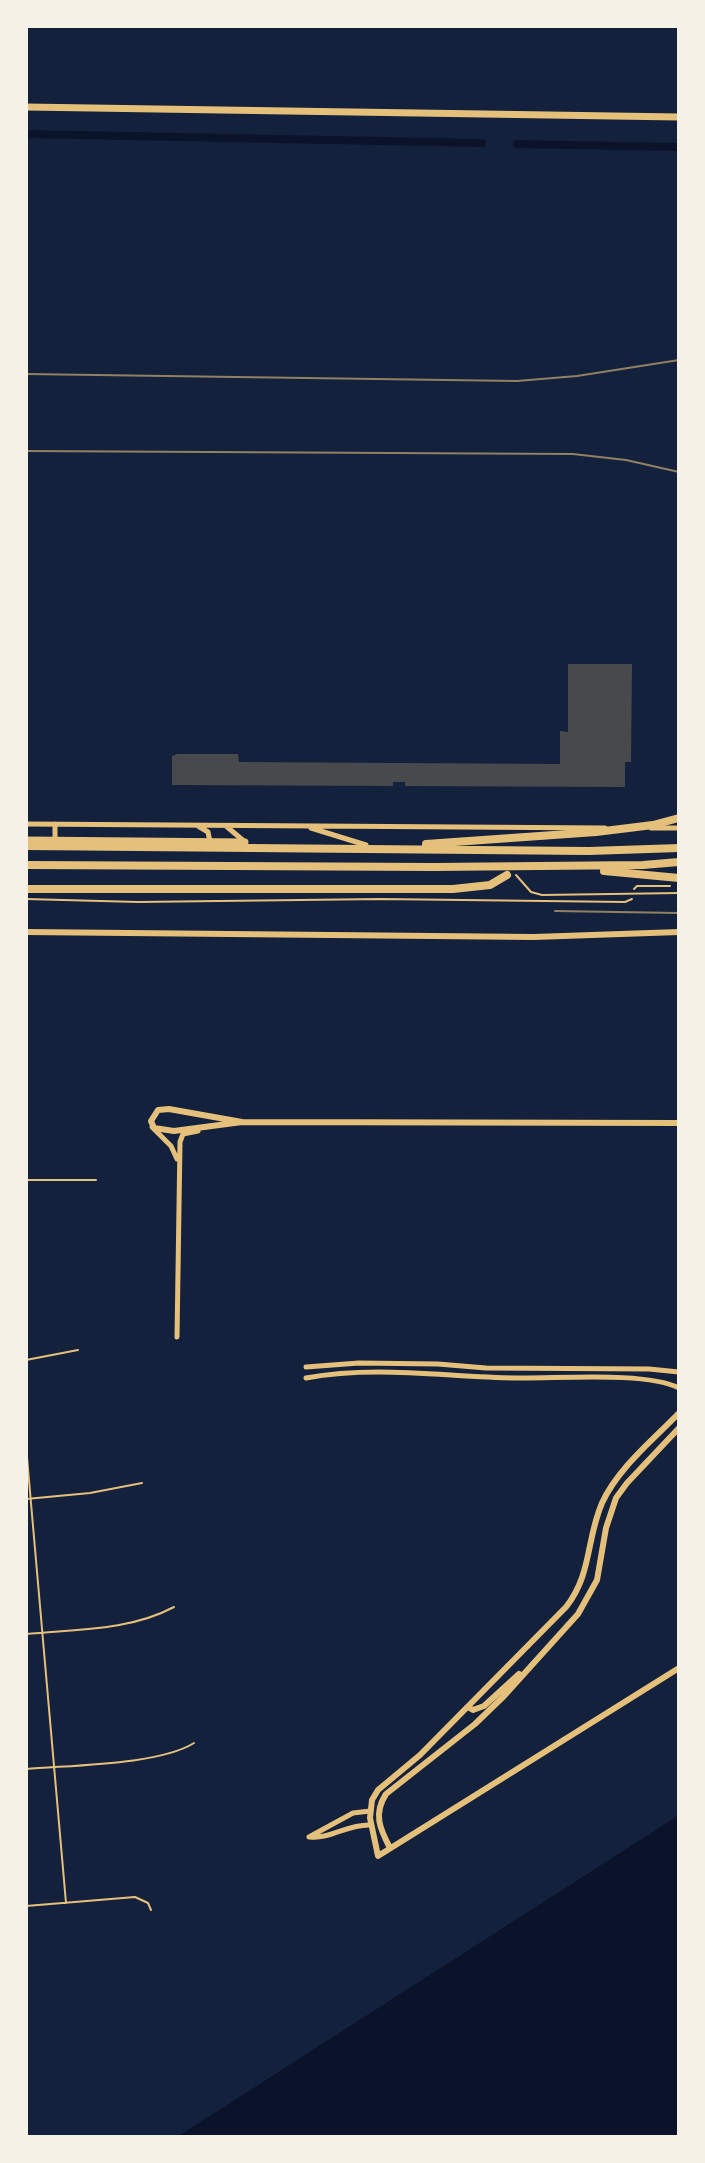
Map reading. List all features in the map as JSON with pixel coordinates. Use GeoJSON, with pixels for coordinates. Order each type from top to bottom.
{"type":"FeatureCollection","features":[{"type":"Feature","properties":{"kind":"highway"},"geometry":{"type":"LineString","coordinates":[[368,846],[596,832],[653,825],[679,818]]}},
{"type":"Feature","properties":{"kind":"highway"},"geometry":{"type":"LineString","coordinates":[[26,843],[575,851],[679,848]]}},
{"type":"Feature","properties":{"kind":"highway"},"geometry":{"type":"LineString","coordinates":[[26,889],[465,889],[490,885],[512,872],[679,862]]}},
{"type":"Feature","properties":{"kind":"highway"},"geometry":{"type":"LineString","coordinates":[[26,865],[623,872],[679,878]]}},
{"type":"Feature","properties":{"kind":"main road"},"geometry":{"type":"LineString","coordinates":[[26,107],[679,117]]}},
{"type":"Feature","properties":{"kind":"main road"},"geometry":{"type":"LineString","coordinates":[[26,843],[245,842]]}},
{"type":"Feature","properties":{"kind":"street"},"geometry":{"type":"LineString","coordinates":[[26,824],[679,828]]}},
{"type":"Feature","properties":{"kind":"street"},"geometry":{"type":"LineString","coordinates":[[55,824],[55,841]]}},
{"type":"Feature","properties":{"kind":"street"},"geometry":{"type":"LineString","coordinates":[[190,824],[206,830],[210,842]]}},
{"type":"Feature","properties":{"kind":"street"},"geometry":{"type":"LineString","coordinates":[[222,824],[231,827],[245,842]]}},
{"type":"Feature","properties":{"kind":"street"},"geometry":{"type":"LineString","coordinates":[[290,825],[313,828],[368,846]]}},
{"type":"Feature","properties":{"kind":"street"},"geometry":{"type":"LineString","coordinates":[[26,932],[534,937],[679,932]]}},
{"type":"Feature","properties":{"kind":"street"},"geometry":{"type":"LineString","coordinates":[[178,1164],[171,1146],[155,1131],[152,1124],[155,1113],[162,1109],[242,1122]]}},
{"type":"Feature","properties":{"kind":"street"},"geometry":{"type":"LineString","coordinates":[[152,1124],[161,1130],[174,1131],[242,1122],[679,1123]]}},
{"type":"Feature","properties":{"kind":"street"},"geometry":{"type":"LineString","coordinates":[[177,1337],[178,1164],[183,1134],[242,1122]]}},
{"type":"Feature","properties":{"kind":"street"},"geometry":{"type":"LineString","coordinates":[[306,1367],[340,1363],[397,1363],[679,1372]]}},
{"type":"Feature","properties":{"kind":"street"},"geometry":{"type":"LineString","coordinates":[[306,1378],[351,1373],[430,1372],[513,1378],[653,1380],[679,1388]]}},
{"type":"Feature","properties":{"kind":"street"},"geometry":{"type":"LineString","coordinates":[[679,1413],[627,1466],[607,1494],[596,1520],[578,1592],[420,1755],[378,1790],[370,1811],[370,1825],[378,1856],[679,1668]]}},
{"type":"Feature","properties":{"kind":"street"},"geometry":{"type":"LineString","coordinates":[[390,1848],[378,1820],[378,1810],[386,1794],[475,1724],[589,1600],[597,1580],[606,1528],[616,1498],[679,1428]]}},
{"type":"Feature","properties":{"kind":"street"},"geometry":{"type":"LineString","coordinates":[[468,1707],[473,1710],[484,1706],[543,1653]]}},
{"type":"Feature","properties":{"kind":"street"},"geometry":{"type":"LineString","coordinates":[[370,1811],[353,1813],[309,1837],[327,1836],[352,1826],[370,1825]]}},
{"type":"Feature","properties":{"kind":"lane"},"geometry":{"type":"LineString","coordinates":[[512,872],[531,892],[542,895],[679,893]]}},
{"type":"Feature","properties":{"kind":"lane"},"geometry":{"type":"LineString","coordinates":[[26,1180],[96,1180]]}},
{"type":"Feature","properties":{"kind":"lane"},"geometry":{"type":"LineString","coordinates":[[26,1360],[78,1350]]}},
{"type":"Feature","properties":{"kind":"lane"},"geometry":{"type":"LineString","coordinates":[[26,1446],[28,1499],[66,1903]]}},
{"type":"Feature","properties":{"kind":"lane"},"geometry":{"type":"LineString","coordinates":[[28,1499],[90,1493],[142,1483]]}},
{"type":"Feature","properties":{"kind":"lane"},"geometry":{"type":"LineString","coordinates":[[26,1634],[128,1624],[174,1607]]}},
{"type":"Feature","properties":{"kind":"lane"},"geometry":{"type":"LineString","coordinates":[[26,1769],[163,1755],[181,1751],[194,1743]]}},
{"type":"Feature","properties":{"kind":"lane"},"geometry":{"type":"LineString","coordinates":[[26,1906],[135,1897],[148,1903],[151,1910]]}},
{"type":"Feature","properties":{"kind":"path"},"geometry":{"type":"LineString","coordinates":[[26,899],[138,902],[381,899],[625,902],[632,900],[637,886],[679,885]]}},
{"type":"Feature","properties":{"kind":"water"},"geometry":{"type":"Polygon","coordinates":[[[679,1815],[679,2137],[177,2137],[679,1815]]]}},
{"type":"Feature","properties":{"kind":"building"},"geometry":{"type":"Polygon","coordinates":[[[568,664],[632,664],[631,762],[625,762],[625,787],[405,786],[405,782],[393,782],[393,786],[172,785],[172,756],[177,754],[238,754],[239,762],[560,764],[560,731],[568,732],[568,664]]]}},
{"type":"Feature","properties":{"kind":"waterway"},"geometry":{"type":"LineString","coordinates":[[26,134],[482,143]]}},
{"type":"Feature","properties":{"kind":"waterway"},"geometry":{"type":"LineString","coordinates":[[517,144],[679,147]]}},
{"type":"Feature","properties":{"kind":"railway"},"geometry":{"type":"LineString","coordinates":[[26,374],[517,381],[577,376],[679,360]]}},
{"type":"Feature","properties":{"kind":"railway"},"geometry":{"type":"LineString","coordinates":[[26,451],[573,454],[626,460],[679,472]]}},
{"type":"Feature","properties":{"kind":"railway"},"geometry":{"type":"LineString","coordinates":[[555,911],[679,913]]}}]}
